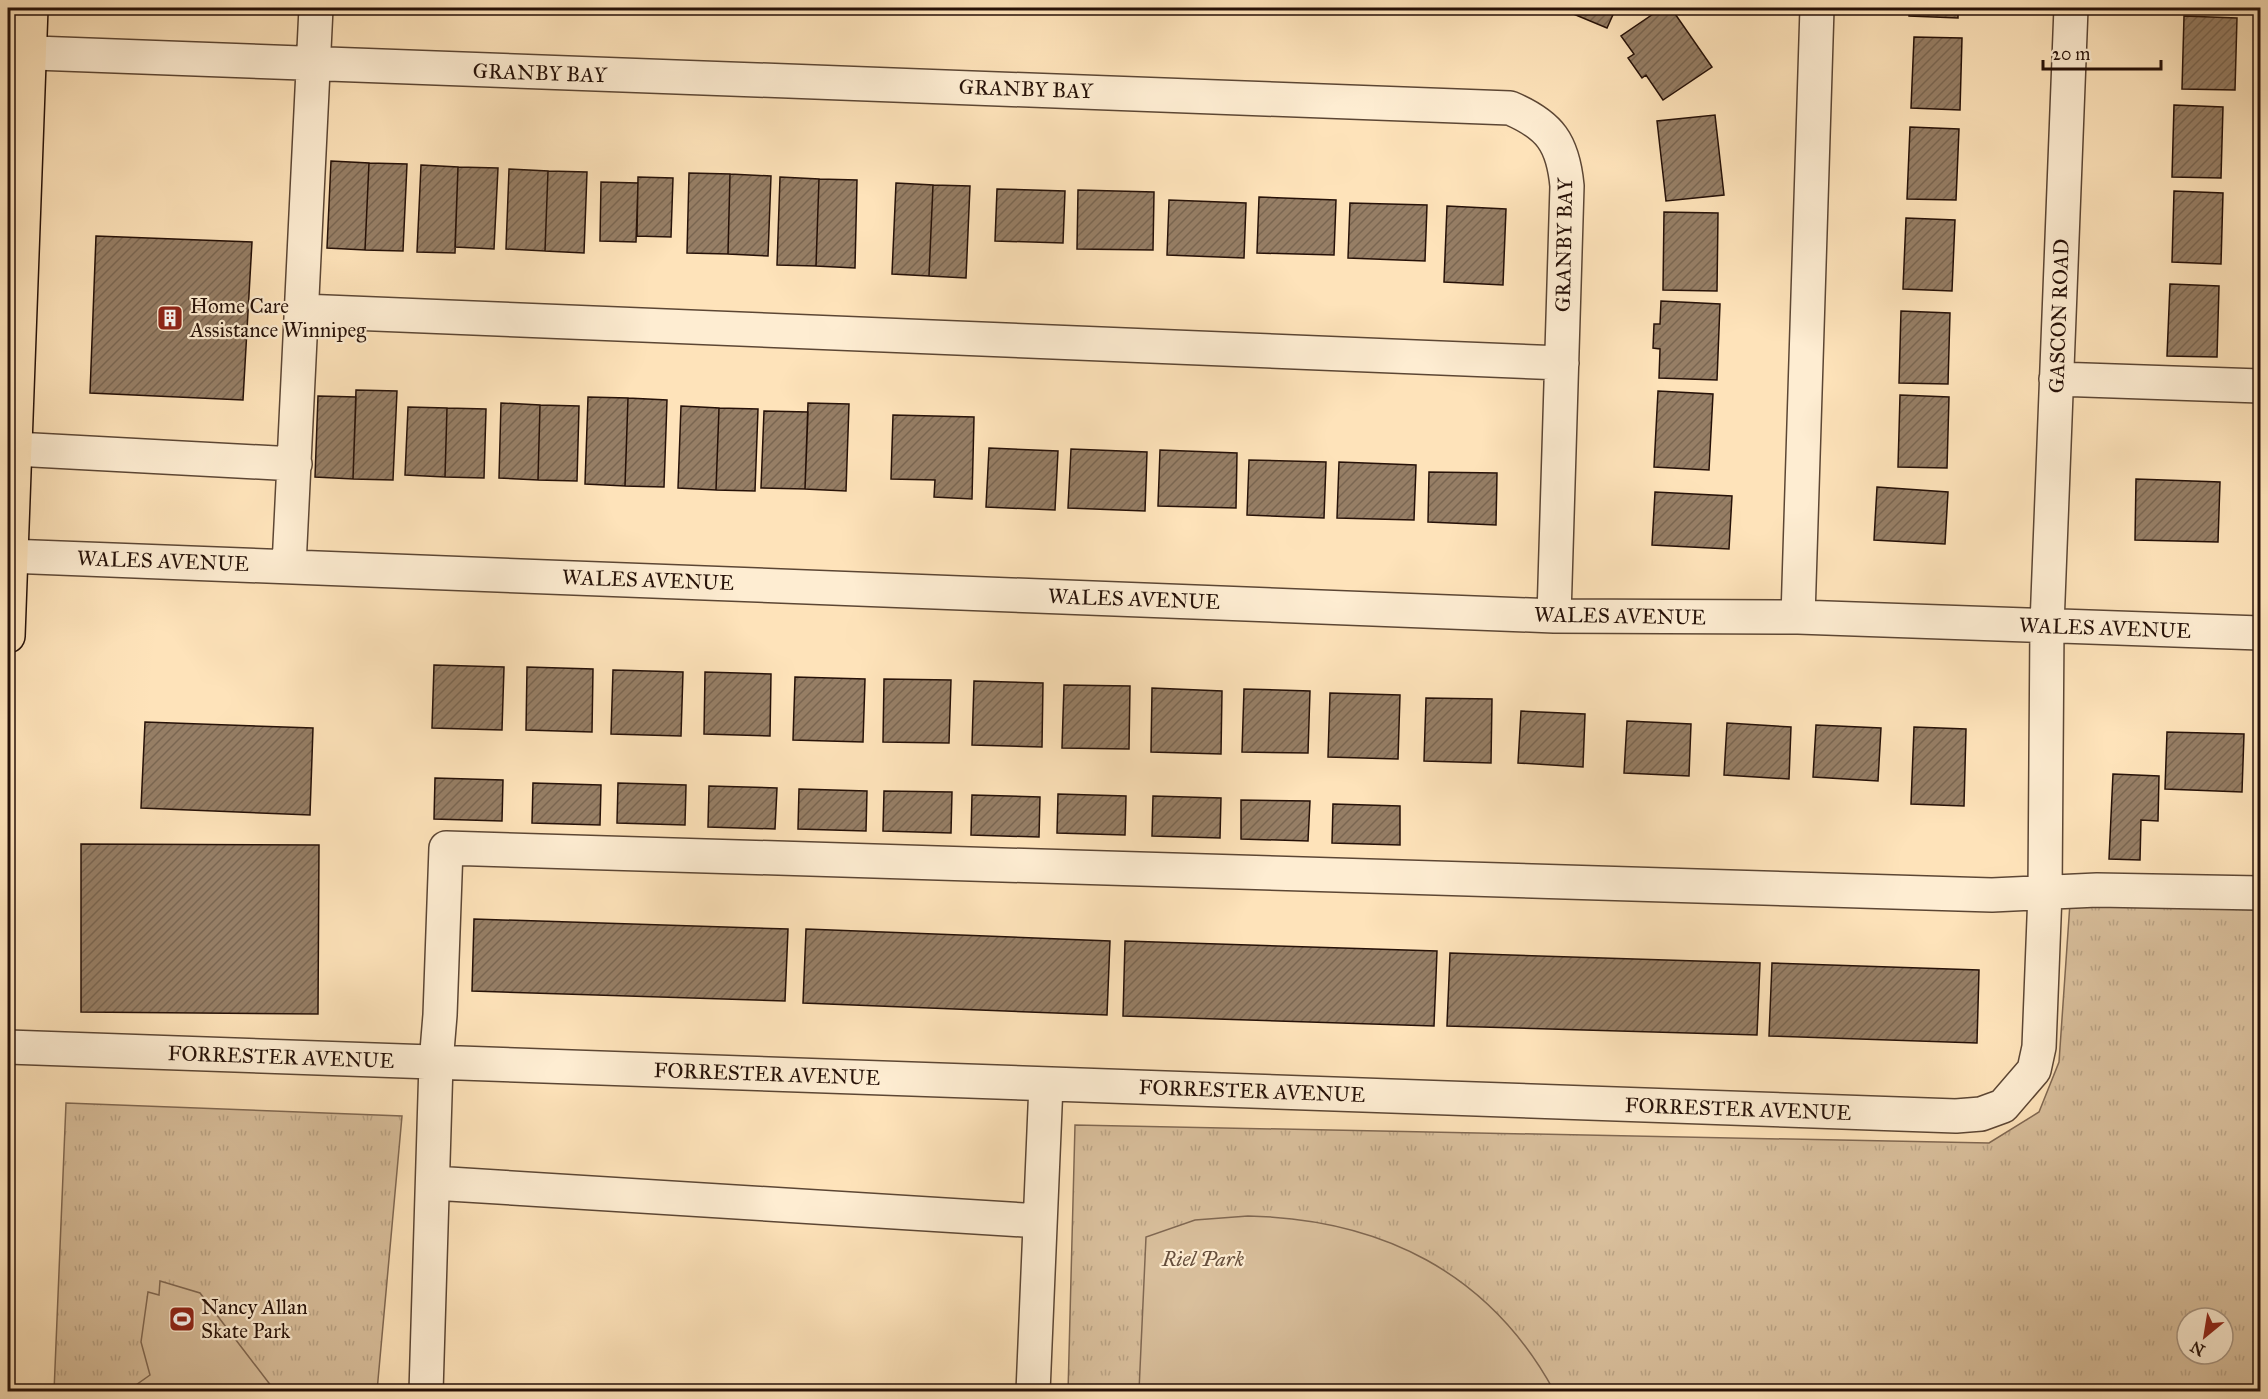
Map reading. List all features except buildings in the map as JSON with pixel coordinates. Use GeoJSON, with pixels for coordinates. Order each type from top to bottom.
{"type":"FeatureCollection","features":[{"type":"Feature","properties":{"kind":"main road"},"geometry":{"type":"LineString","coordinates":[[8,636],[9,556],[15,449],[18,68],[31,8]]}},
{"type":"Feature","properties":{"kind":"street"},"geometry":{"type":"LineString","coordinates":[[290,566],[316,8]]}},
{"type":"Feature","properties":{"kind":"street"},"geometry":{"type":"LineString","coordinates":[[1798,617],[1817,8]]}},
{"type":"Feature","properties":{"kind":"street","name":"GASCON ROAD"},"geometry":{"type":"LineString","coordinates":[[2047,626],[2071,8]]}},
{"type":"Feature","properties":{"kind":"street","name":"GRANBY BAY"},"geometry":{"type":"LineString","coordinates":[[18,68],[315,65],[1510,108],[1530,116],[1546,129],[1559,147],[1565,166],[1567,186],[1554,616]]}},
{"type":"Feature","properties":{"kind":"street"},"geometry":{"type":"LineString","coordinates":[[302,311],[1562,363]]}},
{"type":"Feature","properties":{"kind":"street"},"geometry":{"type":"LineString","coordinates":[[2056,379],[2260,386]]}},
{"type":"Feature","properties":{"kind":"street"},"geometry":{"type":"LineString","coordinates":[[15,449],[295,464]]}},
{"type":"Feature","properties":{"kind":"street","name":"WALES AVENUE"},"geometry":{"type":"LineString","coordinates":[[9,556],[1554,616],[1798,617],[2260,633]]}},
{"type":"Feature","properties":{"kind":"street","name":"FORRESTER AVENUE"},"geometry":{"type":"LineString","coordinates":[[8,1047],[1956,1116],[1980,1114],[2003,1106],[2034,1070],[2039,1047],[2045,893],[2047,626]]}},
{"type":"Feature","properties":{"kind":"street"},"geometry":{"type":"LineString","coordinates":[[426,1392],[436,1063],[441,1015],[446,848],[1992,895],[2097,890],[2260,893]]}},
{"type":"Feature","properties":{"kind":"street"},"geometry":{"type":"LineString","coordinates":[[1033,1392],[1046,1084]]}},
{"type":"Feature","properties":{"kind":"street"},"geometry":{"type":"LineString","coordinates":[[433,1183],[1040,1221]]}},
{"type":"Feature","properties":{"kind":"green space","name":"Riel Park"},"geometry":{"type":"Polygon","coordinates":[[[2070,903],[2260,910],[2260,1391],[1068,1392],[1075,1125],[1989,1143],[2039,1112],[2059,1062],[2070,903]]]}},
{"type":"Feature","properties":{"kind":"green space"},"geometry":{"type":"Polygon","coordinates":[[[66,1103],[402,1116],[377,1391],[54,1392],[66,1103]]]}},
{"type":"Feature","properties":{"kind":"green space"},"geometry":{"type":"Polygon","coordinates":[[[1248,1216],[1297,1219],[1343,1228],[1386,1241],[1426,1260],[1464,1284],[1497,1314],[1528,1349],[1554,1391],[1139,1391],[1146,1237],[1195,1220],[1248,1216]]]}},
{"type":"Feature","properties":{"kind":"green space","name":"Nancy Allan Skate Park"},"geometry":{"type":"Polygon","coordinates":[[[160,1281],[200,1293],[275,1391],[129,1390],[150,1375],[141,1342],[148,1292],[159,1295],[160,1281]]]}},
{"type":"Feature","properties":{"kind":"place","name":"Home Care Assistance Winnipeg"},"geometry":{"type":"Point","coordinates":[170,318]}},
{"type":"Feature","properties":{"kind":"place","name":"Nancy Allan Skate Park"},"geometry":{"type":"Point","coordinates":[182,1319]}}]}
